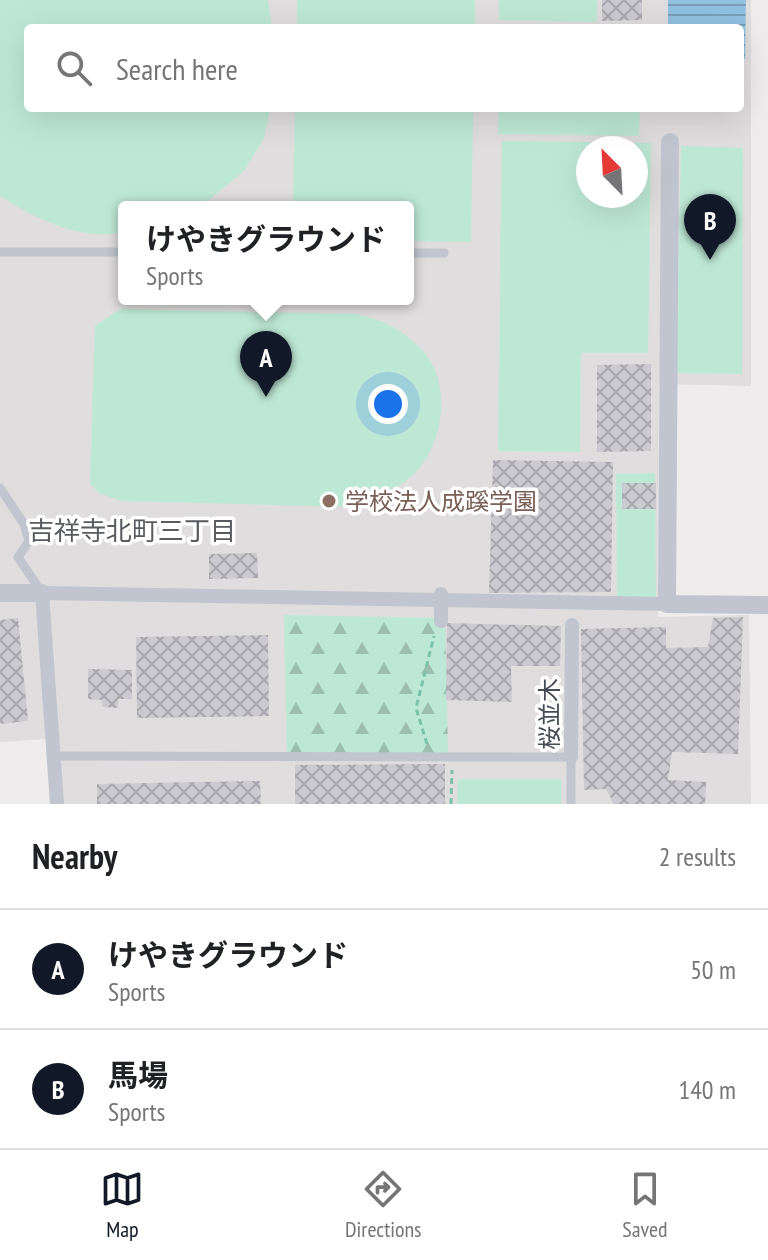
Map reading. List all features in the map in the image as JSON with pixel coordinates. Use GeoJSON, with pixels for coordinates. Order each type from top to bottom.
{"type":"FeatureCollection","features":[{"type":"Feature","properties":{"kind":"street"},"geometry":{"type":"LineString","coordinates":[[667,604],[670,142]]}},
{"type":"Feature","properties":{"kind":"street"},"geometry":{"type":"LineString","coordinates":[[0,593],[768,605]]}},
{"type":"Feature","properties":{"kind":"street"},"geometry":{"type":"LineString","coordinates":[[42,593],[57,804]]}},
{"type":"Feature","properties":{"kind":"street"},"geometry":{"type":"LineString","coordinates":[[441,594],[441,621]]}},
{"type":"Feature","properties":{"kind":"street","name":"桜並木"},"geometry":{"type":"LineString","coordinates":[[571,757],[572,625]]}},
{"type":"Feature","properties":{"kind":"lane"},"geometry":{"type":"LineString","coordinates":[[0,252],[118,252]]}},
{"type":"Feature","properties":{"kind":"lane"},"geometry":{"type":"LineString","coordinates":[[414,253],[444,253]]}},
{"type":"Feature","properties":{"kind":"lane"},"geometry":{"type":"LineString","coordinates":[[0,488],[24,524],[29,541],[18,557],[42,593]]}},
{"type":"Feature","properties":{"kind":"lane"},"geometry":{"type":"LineString","coordinates":[[53,756],[571,757]]}},
{"type":"Feature","properties":{"kind":"lane","name":"桜並木"},"geometry":{"type":"LineString","coordinates":[[571,757],[571,804]]}},
{"type":"Feature","properties":{"kind":"path"},"geometry":{"type":"LineString","coordinates":[[433,757],[421,731],[416,708],[429,646],[441,621]]}},
{"type":"Feature","properties":{"kind":"path"},"geometry":{"type":"LineString","coordinates":[[451,804],[452,758]]}},
{"type":"Feature","properties":{"kind":"shaded area","name":"学校法人成蹊学園"},"geometry":{"type":"Polygon","coordinates":[[[0,0],[751,0],[751,386],[659,384],[658,617],[749,615],[751,804],[53,804],[47,739],[0,742],[0,0]]]}},
{"type":"Feature","properties":{"kind":"green space"},"geometry":{"type":"Polygon","coordinates":[[[0,0],[268,0],[271,24],[24,24],[24,112],[269,112],[264,138],[244,171],[207,201],[118,201],[118,233],[92,234],[43,220],[0,196],[0,0]]]}},
{"type":"Feature","properties":{"kind":"green space"},"geometry":{"type":"Polygon","coordinates":[[[297,0],[475,0],[475,24],[297,24],[297,0]]]}},
{"type":"Feature","properties":{"kind":"green space"},"geometry":{"type":"Polygon","coordinates":[[[499,0],[597,0],[597,22],[499,20],[499,0]]]}},
{"type":"Feature","properties":{"kind":"green space"},"geometry":{"type":"Polygon","coordinates":[[[295,112],[473,112],[471,242],[414,241],[414,201],[293,201],[295,112]]]}},
{"type":"Feature","properties":{"kind":"green space"},"geometry":{"type":"Polygon","coordinates":[[[499,112],[640,112],[639,136],[498,134],[499,112]]]}},
{"type":"Feature","properties":{"kind":"green space"},"geometry":{"type":"Polygon","coordinates":[[[502,141],[576,142],[576,208],[648,208],[648,143],[651,143],[648,353],[581,353],[580,452],[498,451],[502,141]]]}},
{"type":"Feature","properties":{"kind":"green space"},"geometry":{"type":"Polygon","coordinates":[[[681,146],[743,148],[742,374],[676,373],[681,146]]]}},
{"type":"Feature","properties":{"kind":"green space"},"geometry":{"type":"Polygon","coordinates":[[[120,309],[356,314],[382,322],[406,335],[420,348],[431,361],[438,377],[441,413],[432,448],[405,482],[352,507],[122,501],[101,494],[90,484],[95,326],[120,309]]]}},
{"type":"Feature","properties":{"kind":"green space"},"geometry":{"type":"Polygon","coordinates":[[[655,473],[656,602],[617,602],[616,474],[655,473]]]}},
{"type":"Feature","properties":{"kind":"green space"},"geometry":{"type":"Polygon","coordinates":[[[284,615],[445,618],[448,753],[287,755],[284,615]]]}},
{"type":"Feature","properties":{"kind":"green space"},"geometry":{"type":"Polygon","coordinates":[[[458,779],[561,779],[561,804],[457,804],[458,779]]]}},
{"type":"Feature","properties":{"kind":"water"},"geometry":{"type":"Polygon","coordinates":[[[668,0],[746,0],[745,59],[744,24],[668,24],[668,0]]]}},
{"type":"Feature","properties":{"kind":"building"},"geometry":{"type":"Polygon","coordinates":[[[602,0],[642,0],[642,20],[602,21],[602,0]]]}},
{"type":"Feature","properties":{"kind":"building"},"geometry":{"type":"Polygon","coordinates":[[[651,364],[651,451],[597,452],[597,365],[651,364]]]}},
{"type":"Feature","properties":{"kind":"building"},"geometry":{"type":"Polygon","coordinates":[[[493,460],[613,462],[611,592],[489,593],[493,460]]]}},
{"type":"Feature","properties":{"kind":"building"},"geometry":{"type":"Polygon","coordinates":[[[622,483],[656,483],[656,509],[622,509],[622,483]]]}},
{"type":"Feature","properties":{"kind":"building"},"geometry":{"type":"Polygon","coordinates":[[[257,553],[258,578],[209,579],[209,554],[257,553]]]}},
{"type":"Feature","properties":{"kind":"building"},"geometry":{"type":"Polygon","coordinates":[[[743,617],[738,754],[672,752],[668,780],[706,782],[705,804],[614,804],[606,789],[584,790],[581,629],[666,627],[666,648],[708,647],[713,618],[743,617]]]}},
{"type":"Feature","properties":{"kind":"building"},"geometry":{"type":"Polygon","coordinates":[[[18,618],[28,721],[0,724],[0,620],[18,618]]]}},
{"type":"Feature","properties":{"kind":"building"},"geometry":{"type":"Polygon","coordinates":[[[447,623],[561,626],[560,666],[511,666],[512,702],[446,700],[447,623]]]}},
{"type":"Feature","properties":{"kind":"building"},"geometry":{"type":"Polygon","coordinates":[[[268,635],[269,716],[137,718],[136,637],[268,635]]]}},
{"type":"Feature","properties":{"kind":"building"},"geometry":{"type":"Polygon","coordinates":[[[88,669],[132,670],[132,699],[118,699],[118,708],[102,707],[102,700],[88,699],[88,669]]]}},
{"type":"Feature","properties":{"kind":"building"},"geometry":{"type":"Polygon","coordinates":[[[445,764],[445,804],[295,804],[295,765],[445,764]]]}},
{"type":"Feature","properties":{"kind":"building"},"geometry":{"type":"Polygon","coordinates":[[[260,781],[261,804],[97,804],[97,784],[260,781]]]}},
{"type":"Feature","properties":{"kind":"place","name":"馬場"},"geometry":{"type":"Point","coordinates":[710,260]}},
{"type":"Feature","properties":{"kind":"place","name":"けやきグラウンド"},"geometry":{"type":"Point","coordinates":[266,397]}},
{"type":"Feature","properties":{"kind":"place","name":"学校法人成蹊学園"},"geometry":{"type":"Point","coordinates":[329,501]}},
{"type":"Feature","properties":{"kind":"district","name":"吉祥寺北町三丁目"},"geometry":{"type":"Point","coordinates":[132,530]}}]}
